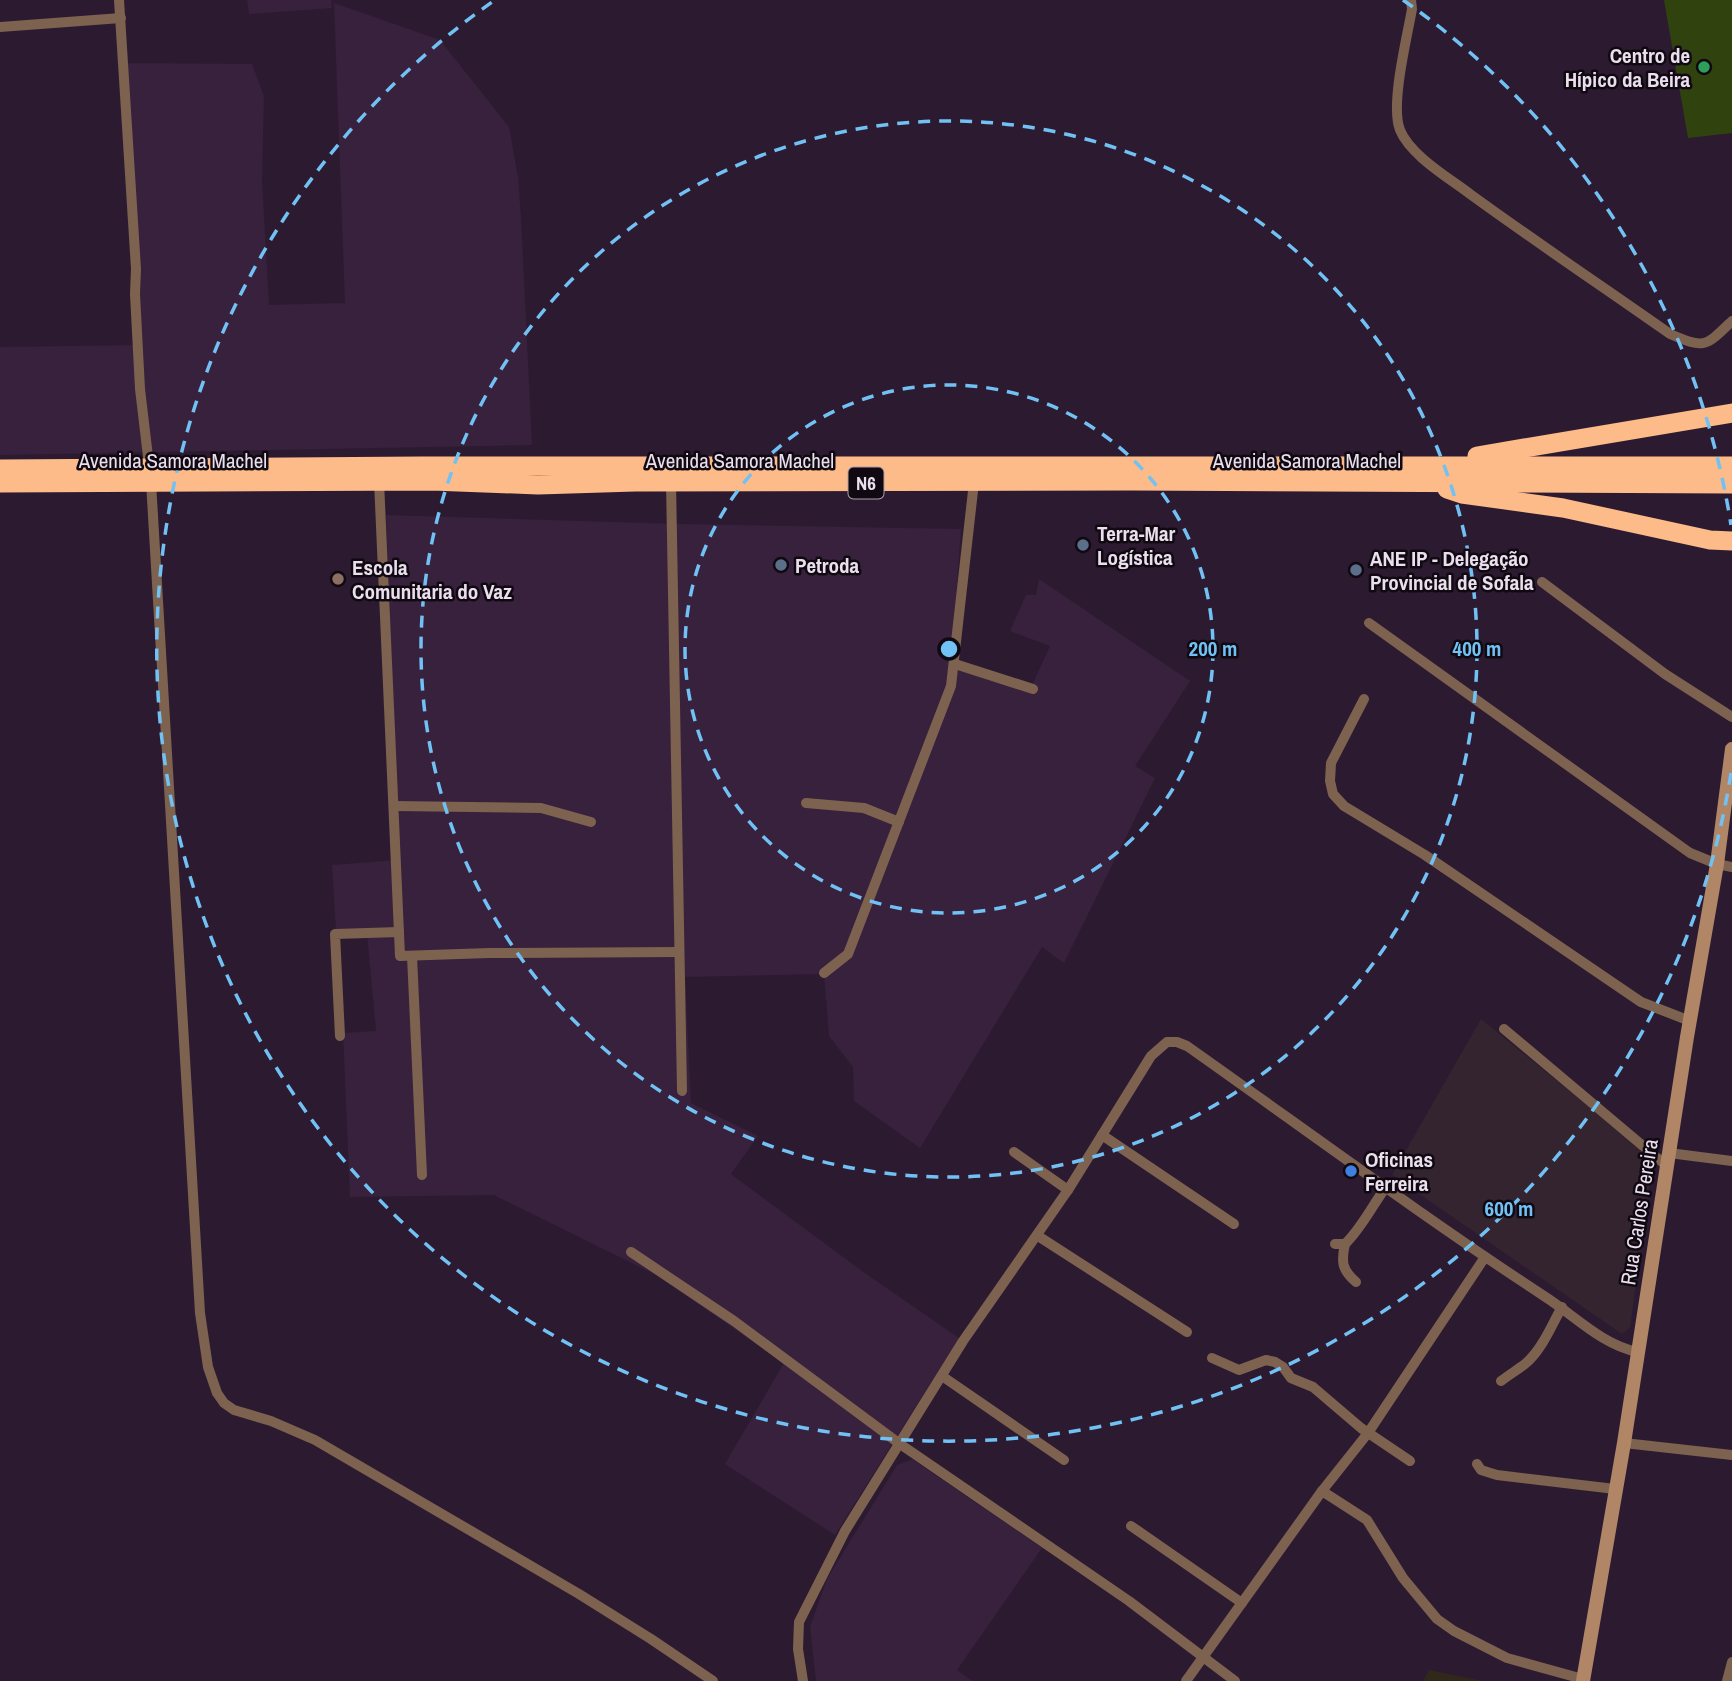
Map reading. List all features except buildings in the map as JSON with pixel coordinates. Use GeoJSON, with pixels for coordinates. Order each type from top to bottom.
{"type":"FeatureCollection","features":[{"type":"Feature","properties":{"kind":"highway"},"geometry":{"type":"LineString","coordinates":[[1442,465],[1486,454],[1732,413]]}},
{"type":"Feature","properties":{"kind":"highway","name":"Avenida Samora Machel"},"geometry":{"type":"LineString","coordinates":[[0,483],[150,475],[1442,465],[1732,466]]}},
{"type":"Feature","properties":{"kind":"highway","name":"Avenida Samora Machel"},"geometry":{"type":"LineString","coordinates":[[0,469],[538,485],[671,482],[1732,484]]}},
{"type":"Feature","properties":{"kind":"highway"},"geometry":{"type":"LineString","coordinates":[[1426,483],[1462,494],[1563,508],[1710,540],[1732,541]]}},
{"type":"Feature","properties":{"kind":"highway"},"geometry":{"type":"LineString","coordinates":[[1710,540],[1732,557]]}},
{"type":"Feature","properties":{"kind":"main road","name":"Rua Carlos Pereira"},"geometry":{"type":"LineString","coordinates":[[1583,1680],[1624,1443],[1690,1021],[1725,865],[1732,749]]}},
{"type":"Feature","properties":{"kind":"street"},"geometry":{"type":"LineString","coordinates":[[120,0],[140,389],[150,475],[200,1313],[208,1367],[217,1393],[234,1410],[271,1420],[336,1453],[600,1607],[713,1681]]}},
{"type":"Feature","properties":{"kind":"street"},"geometry":{"type":"LineString","coordinates":[[1411,0],[1412,9],[1396,105],[1400,130],[1407,142],[1438,170],[1670,334],[1705,344],[1712,341],[1732,321]]}},
{"type":"Feature","properties":{"kind":"street"},"geometry":{"type":"LineString","coordinates":[[0,27],[121,18]]}},
{"type":"Feature","properties":{"kind":"street"},"geometry":{"type":"LineString","coordinates":[[379,481],[400,956],[679,952]]}},
{"type":"Feature","properties":{"kind":"street"},"geometry":{"type":"LineString","coordinates":[[671,482],[681,1091]]}},
{"type":"Feature","properties":{"kind":"street"},"geometry":{"type":"LineString","coordinates":[[824,974],[848,954],[951,686],[974,482]]}},
{"type":"Feature","properties":{"kind":"street"},"geometry":{"type":"LineString","coordinates":[[1542,582],[1665,674],[1732,717]]}},
{"type":"Feature","properties":{"kind":"street"},"geometry":{"type":"LineString","coordinates":[[1369,623],[1690,853],[1725,865]]}},
{"type":"Feature","properties":{"kind":"street"},"geometry":{"type":"LineString","coordinates":[[955,664],[1032,689]]}},
{"type":"Feature","properties":{"kind":"street"},"geometry":{"type":"LineString","coordinates":[[1364,699],[1331,762],[1330,780],[1333,794],[1344,806],[1425,855],[1641,1002],[1690,1021]]}},
{"type":"Feature","properties":{"kind":"street"},"geometry":{"type":"LineString","coordinates":[[806,803],[864,808],[899,822]]}},
{"type":"Feature","properties":{"kind":"street"},"geometry":{"type":"LineString","coordinates":[[394,806],[541,808],[592,822]]}},
{"type":"Feature","properties":{"kind":"street"},"geometry":{"type":"LineString","coordinates":[[340,1036],[335,934],[399,932]]}},
{"type":"Feature","properties":{"kind":"street"},"geometry":{"type":"LineString","coordinates":[[412,956],[422,1175]]}},
{"type":"Feature","properties":{"kind":"street"},"geometry":{"type":"LineString","coordinates":[[1504,1029],[1669,1160],[1732,1161]]}},
{"type":"Feature","properties":{"kind":"street"},"geometry":{"type":"LineString","coordinates":[[803,1681],[798,1649],[801,1618],[845,1531],[963,1341],[1038,1236],[1151,1056],[1167,1042],[1187,1046],[1611,1343],[1638,1352]]}},
{"type":"Feature","properties":{"kind":"street"},"geometry":{"type":"LineString","coordinates":[[1102,1135],[1234,1224]]}},
{"type":"Feature","properties":{"kind":"street"},"geometry":{"type":"LineString","coordinates":[[1014,1152],[1068,1190]]}},
{"type":"Feature","properties":{"kind":"street"},"geometry":{"type":"LineString","coordinates":[[1356,1282],[1345,1272],[1342,1265],[1340,1244],[1359,1228],[1386,1187]]}},
{"type":"Feature","properties":{"kind":"street"},"geometry":{"type":"LineString","coordinates":[[1038,1236],[1187,1332]]}},
{"type":"Feature","properties":{"kind":"street"},"geometry":{"type":"LineString","coordinates":[[631,1252],[734,1321],[900,1444],[1118,1594],[1235,1681]]}},
{"type":"Feature","properties":{"kind":"street"},"geometry":{"type":"LineString","coordinates":[[1186,1681],[1322,1491],[1368,1433],[1485,1257]]}},
{"type":"Feature","properties":{"kind":"street"},"geometry":{"type":"LineString","coordinates":[[1502,1381],[1525,1364],[1545,1339],[1562,1307]]}},
{"type":"Feature","properties":{"kind":"street"},"geometry":{"type":"LineString","coordinates":[[1212,1358],[1239,1370],[1266,1360],[1275,1362],[1283,1367],[1291,1378],[1313,1387],[1368,1433],[1410,1461]]}},
{"type":"Feature","properties":{"kind":"street"},"geometry":{"type":"LineString","coordinates":[[942,1377],[1064,1460]]}},
{"type":"Feature","properties":{"kind":"street"},"geometry":{"type":"LineString","coordinates":[[1624,1443],[1732,1455]]}},
{"type":"Feature","properties":{"kind":"street"},"geometry":{"type":"LineString","coordinates":[[1477,1464],[1487,1473],[1497,1475],[1615,1489]]}},
{"type":"Feature","properties":{"kind":"street"},"geometry":{"type":"LineString","coordinates":[[1322,1491],[1367,1520],[1403,1578],[1437,1619],[1454,1631],[1507,1658],[1583,1680]]}},
{"type":"Feature","properties":{"kind":"street"},"geometry":{"type":"LineString","coordinates":[[1130,1526],[1242,1603]]}},
{"type":"Feature","properties":{"kind":"street"},"geometry":{"type":"LineString","coordinates":[[1727,1681],[1732,1662]]}},
{"type":"Feature","properties":{"kind":"shaded area"},"geometry":{"type":"Polygon","coordinates":[[[247,0],[331,0],[332,8],[249,14],[247,0]]]}},
{"type":"Feature","properties":{"kind":"shaded area"},"geometry":{"type":"Polygon","coordinates":[[[334,3],[440,40],[509,127],[518,177],[521,218],[532,445],[0,455],[0,347],[141,345],[123,63],[252,64],[264,96],[262,180],[269,305],[345,303],[334,3]]]}},
{"type":"Feature","properties":{"kind":"shaded area"},"geometry":{"type":"Polygon","coordinates":[[[386,515],[961,529],[951,664],[1029,692],[1050,646],[1010,631],[1026,595],[1036,595],[1039,579],[1190,681],[1135,766],[1155,778],[1064,963],[1042,947],[920,1148],[854,1101],[853,1067],[829,1036],[824,974],[685,977],[691,1103],[758,1136],[731,1174],[862,1271],[959,1338],[835,1535],[725,1464],[784,1363],[656,1275],[494,1195],[350,1197],[343,1033],[376,1031],[367,933],[336,931],[332,865],[399,860],[386,515]]]}},
{"type":"Feature","properties":{"kind":"shaded area"},"geometry":{"type":"Polygon","coordinates":[[[1481,1019],[1653,1159],[1630,1328],[1622,1334],[1392,1175],[1481,1019]]]}},
{"type":"Feature","properties":{"kind":"shaded area"},"geometry":{"type":"Polygon","coordinates":[[[912,1459],[1042,1548],[957,1670],[972,1681],[816,1681],[810,1627],[827,1579],[897,1465],[912,1459]]]}},
{"type":"Feature","properties":{"kind":"shaded area"},"geometry":{"type":"Polygon","coordinates":[[[1429,1670],[1482,1681],[1423,1681],[1429,1670]]]}},
{"type":"Feature","properties":{"kind":"green space","name":"Centro de Hípico da Beira"},"geometry":{"type":"Polygon","coordinates":[[[1664,0],[1732,0],[1732,133],[1688,138],[1664,0]]]}},
{"type":"Feature","properties":{"kind":"place","name":"Centro de Hípico da Beira"},"geometry":{"type":"Point","coordinates":[1704,67]}},
{"type":"Feature","properties":{"kind":"place","name":"Terra-Mar Logística"},"geometry":{"type":"Point","coordinates":[1083,545]}},
{"type":"Feature","properties":{"kind":"place","name":"Petroda"},"geometry":{"type":"Point","coordinates":[781,565]}},
{"type":"Feature","properties":{"kind":"place","name":"ANE IP - Delegação Provincial de Sofala"},"geometry":{"type":"Point","coordinates":[1356,570]}},
{"type":"Feature","properties":{"kind":"place","name":"Escola Comunitaria do Vaz"},"geometry":{"type":"Point","coordinates":[338,579]}},
{"type":"Feature","properties":{"kind":"place","name":"Oficinas Ferreira"},"geometry":{"type":"Point","coordinates":[1351,1171]}}]}
